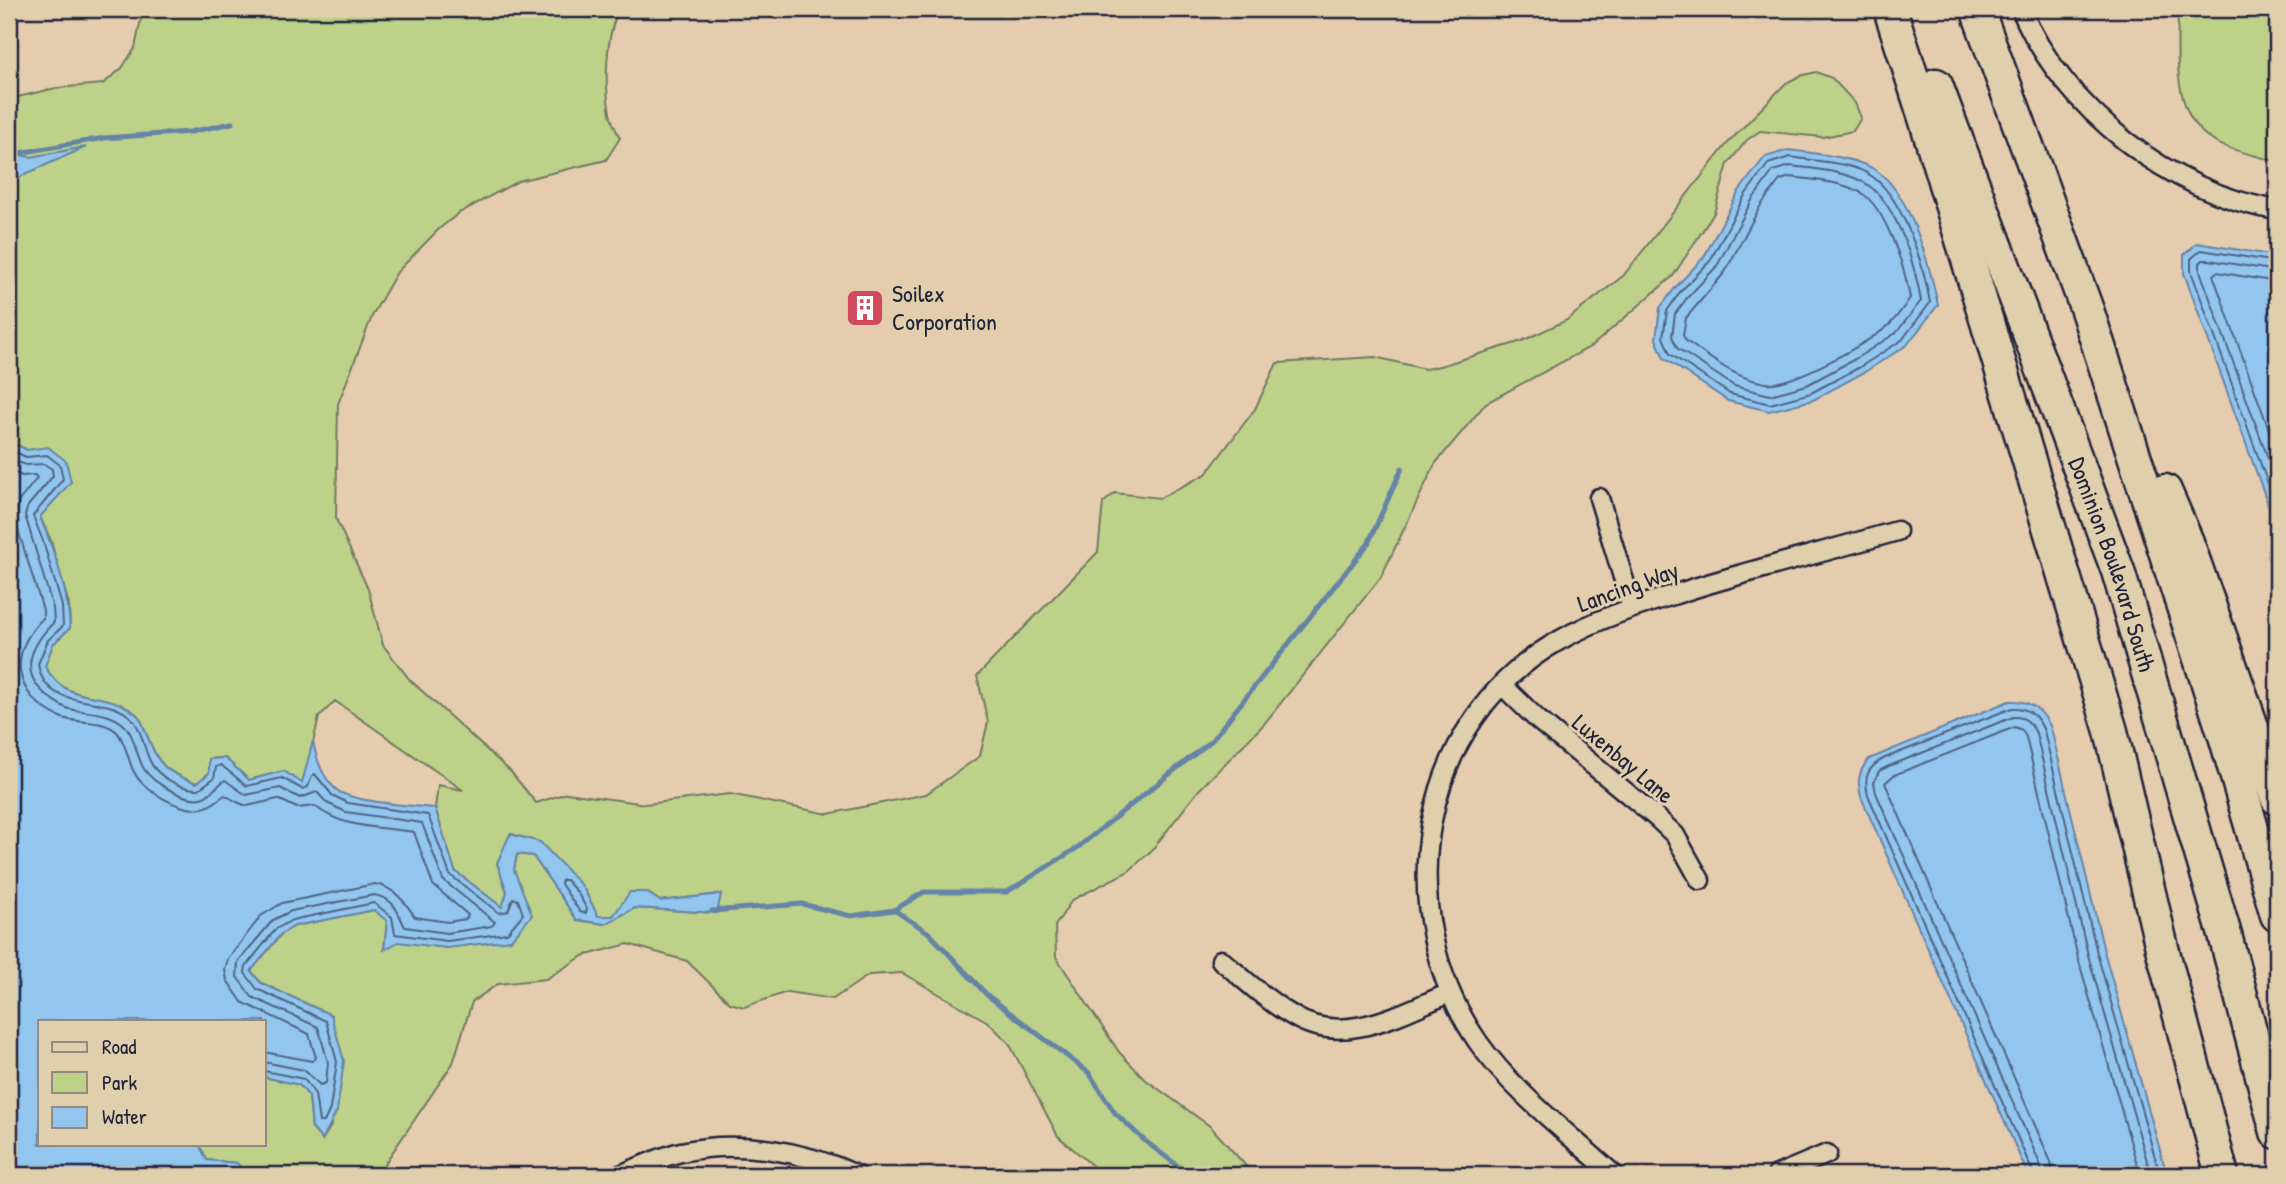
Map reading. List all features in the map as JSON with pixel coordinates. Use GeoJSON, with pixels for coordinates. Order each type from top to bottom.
{"type":"FeatureCollection","features":[{"type":"Feature","properties":{"kind":"highway"},"geometry":{"type":"LineString","coordinates":[[1890,9],[2111,731],[2162,948],[2222,1175]]}},
{"type":"Feature","properties":{"kind":"highway","name":"Dominion Boulevard South"},"geometry":{"type":"LineString","coordinates":[[1907,9],[2118,572],[2225,935],[2277,1132]]}},
{"type":"Feature","properties":{"kind":"highway"},"geometry":{"type":"LineString","coordinates":[[1977,9],[2087,310],[2226,739],[2277,915]]}},
{"type":"Feature","properties":{"kind":"highway"},"geometry":{"type":"LineString","coordinates":[[2087,310],[2187,542],[2277,798]]}},
{"type":"Feature","properties":{"kind":"highway"},"geometry":{"type":"LineString","coordinates":[[2211,1130],[2228,1175]]}},
{"type":"Feature","properties":{"kind":"street"},"geometry":{"type":"LineString","coordinates":[[2021,9],[2040,44],[2069,86],[2107,125],[2132,145],[2160,165],[2202,187],[2235,200],[2277,210]]}},
{"type":"Feature","properties":{"kind":"street"},"geometry":{"type":"LineString","coordinates":[[1599,498],[1632,607]]}},
{"type":"Feature","properties":{"kind":"street","name":"Lancing Way"},"geometry":{"type":"LineString","coordinates":[[1615,1175],[1543,1112],[1496,1065],[1479,1043],[1450,993],[1437,959],[1427,911],[1427,846],[1450,761],[1468,729],[1502,685],[1537,654],[1559,640],[1611,614],[1632,607],[1897,531]]}},
{"type":"Feature","properties":{"kind":"street","name":"Luxenbay Lane"},"geometry":{"type":"LineString","coordinates":[[1502,685],[1537,719],[1675,835],[1700,880]]}},
{"type":"Feature","properties":{"kind":"street"},"geometry":{"type":"LineString","coordinates":[[1221,960],[1294,1017],[1320,1027],[1352,1029],[1374,1024],[1450,993]]}},
{"type":"Feature","properties":{"kind":"street"},"geometry":{"type":"LineString","coordinates":[[620,1175],[659,1158],[709,1148],[780,1151],[832,1164],[856,1175]]}},
{"type":"Feature","properties":{"kind":"street"},"geometry":{"type":"LineString","coordinates":[[1777,1175],[1827,1154]]}},
{"type":"Feature","properties":{"kind":"shaded area"},"geometry":{"type":"Polygon","coordinates":[[[2277,646],[2277,707],[2260,660],[2277,646]]]}},
{"type":"Feature","properties":{"kind":"green space"},"geometry":{"type":"Polygon","coordinates":[[[143,9],[619,9],[611,32],[607,74],[611,116],[620,138],[606,160],[518,181],[459,213],[439,229],[397,272],[373,314],[338,404],[336,519],[368,589],[383,645],[410,680],[511,772],[536,803],[567,793],[646,804],[730,794],[828,814],[926,794],[980,756],[988,722],[977,676],[1098,552],[1103,503],[1115,493],[1160,498],[1206,474],[1255,409],[1277,363],[1375,357],[1425,369],[1522,341],[1567,320],[1623,276],[1727,144],[1786,83],[1816,72],[1832,78],[1855,103],[1861,118],[1853,131],[1823,137],[1760,131],[1747,140],[1728,164],[1714,213],[1673,276],[1592,346],[1486,403],[1435,464],[1381,577],[1264,724],[1199,790],[1151,851],[1129,871],[1072,900],[1055,926],[1056,957],[1119,1052],[1146,1080],[1211,1127],[1254,1175],[1103,1175],[1058,1136],[1009,1043],[988,1022],[902,973],[869,975],[833,999],[787,992],[744,1007],[730,1003],[687,961],[628,944],[583,956],[546,979],[498,984],[472,1002],[453,1063],[377,1175],[245,1175],[237,1163],[207,1160],[200,1146],[266,1146],[266,1077],[299,1084],[309,1096],[312,1128],[322,1140],[331,1126],[331,1015],[261,983],[251,971],[281,934],[295,926],[374,910],[387,920],[384,949],[397,941],[447,948],[531,915],[514,870],[517,854],[533,856],[577,920],[605,924],[634,908],[716,913],[721,894],[660,901],[646,892],[613,916],[598,916],[583,887],[540,843],[511,834],[497,863],[507,892],[503,908],[455,871],[435,808],[438,785],[463,790],[335,701],[319,717],[303,784],[283,771],[249,780],[225,758],[209,759],[209,773],[197,783],[164,766],[136,714],[111,701],[75,693],[54,679],[45,666],[53,644],[70,628],[69,605],[50,538],[40,517],[27,450],[9,441],[9,186],[23,175],[82,148],[31,157],[9,153],[9,99],[56,88],[103,84],[122,68],[135,48],[143,9]]]}},
{"type":"Feature","properties":{"kind":"green space"},"geometry":{"type":"Polygon","coordinates":[[[2178,9],[2277,9],[2277,162],[2215,142],[2200,131],[2190,116],[2180,82],[2178,9]]]}},
{"type":"Feature","properties":{"kind":"water"},"geometry":{"type":"Polygon","coordinates":[[[86,147],[23,175],[9,186],[9,153],[31,157],[86,147]]]}},
{"type":"Feature","properties":{"kind":"water"},"geometry":{"type":"Polygon","coordinates":[[[1789,150],[1857,162],[1877,171],[1889,182],[1900,196],[1917,232],[1938,305],[1907,345],[1863,373],[1813,400],[1769,411],[1728,401],[1664,358],[1656,339],[1660,308],[1704,257],[1739,191],[1765,157],[1789,150]]]}},
{"type":"Feature","properties":{"kind":"water"},"geometry":{"type":"Polygon","coordinates":[[[2197,243],[2277,256],[2277,529],[2184,273],[2184,255],[2197,243]]]}},
{"type":"Feature","properties":{"kind":"water"},"geometry":{"type":"Polygon","coordinates":[[[9,441],[27,450],[48,447],[66,461],[71,482],[40,517],[60,571],[70,628],[53,644],[45,666],[64,688],[111,701],[136,714],[159,760],[169,771],[197,783],[209,773],[209,759],[225,758],[249,780],[284,771],[302,783],[313,741],[324,774],[337,790],[344,794],[383,803],[435,808],[455,871],[502,907],[507,892],[497,863],[510,834],[540,842],[583,887],[598,916],[613,916],[630,892],[646,892],[660,901],[721,894],[717,913],[635,908],[605,924],[577,920],[533,856],[517,854],[514,870],[532,915],[511,940],[447,948],[398,942],[384,950],[387,921],[374,910],[295,926],[281,934],[251,971],[261,983],[331,1015],[344,1061],[337,1111],[322,1140],[312,1128],[309,1096],[299,1085],[266,1077],[266,1020],[38,1020],[38,1146],[200,1146],[207,1160],[237,1163],[245,1175],[9,1175],[9,441]]]}},
{"type":"Feature","properties":{"kind":"water"},"geometry":{"type":"Polygon","coordinates":[[[2009,701],[2024,702],[2035,707],[2051,728],[2104,951],[2167,1175],[2028,1175],[1861,797],[1859,777],[1869,759],[2009,701]]]}},
{"type":"Feature","properties":{"kind":"waterway"},"geometry":{"type":"LineString","coordinates":[[9,157],[104,138],[190,132],[232,123]]}},
{"type":"Feature","properties":{"kind":"waterway"},"geometry":{"type":"LineString","coordinates":[[894,910],[924,892],[1007,892],[1077,848],[1211,741],[1368,544],[1402,468]]}},
{"type":"Feature","properties":{"kind":"waterway"},"geometry":{"type":"LineString","coordinates":[[712,911],[802,904],[851,916],[894,910],[929,933],[987,995],[1089,1073],[1115,1113],[1145,1141],[1190,1175]]}},
{"type":"Feature","properties":{"kind":"place","name":"Soilex Corporation"},"geometry":{"type":"Point","coordinates":[865,308]}}]}
